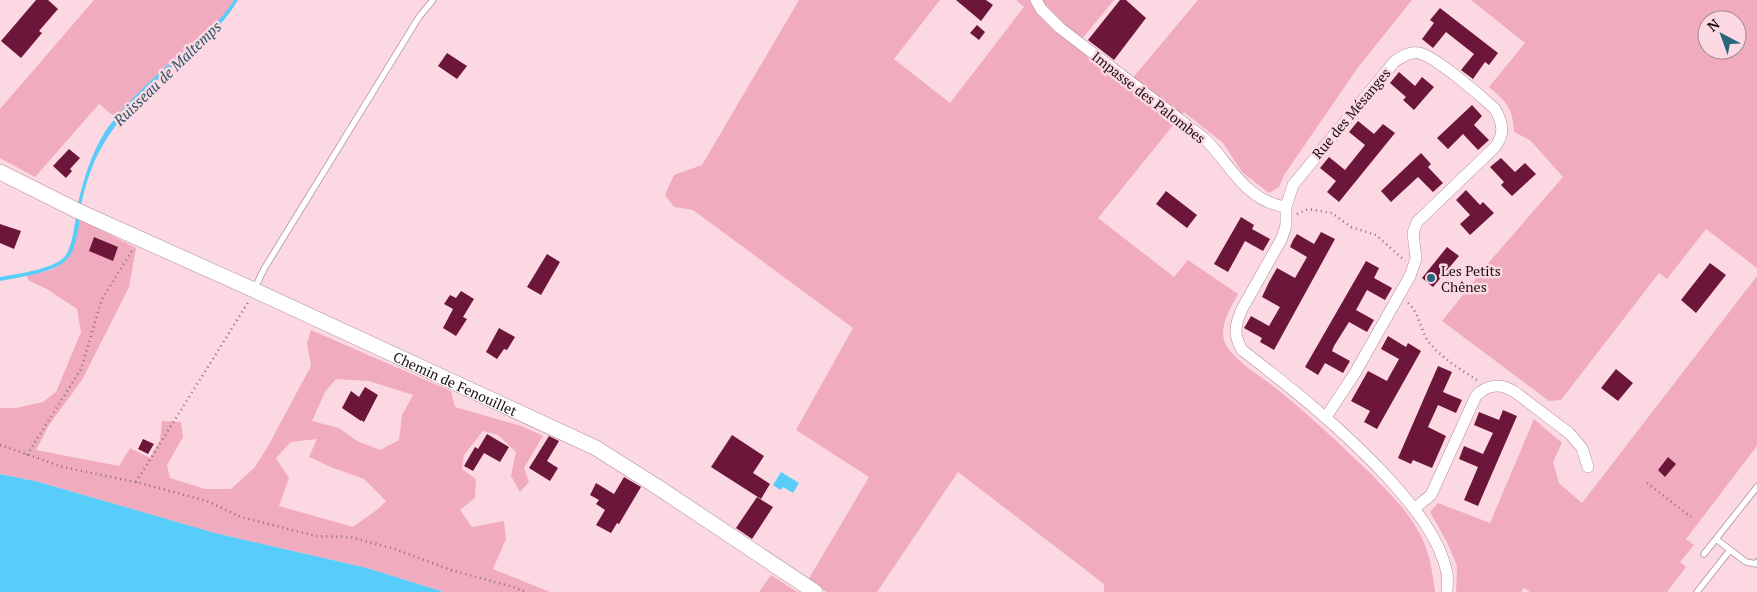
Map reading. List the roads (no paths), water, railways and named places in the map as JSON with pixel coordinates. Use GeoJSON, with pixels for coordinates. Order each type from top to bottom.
{"type":"FeatureCollection","features":[{"type":"Feature","properties":{"kind":"street","name":"Impasse des Palombes"},"geometry":{"type":"LineString","coordinates":[[1036,0],[1041,9],[1060,28],[1204,138],[1236,178],[1260,198],[1286,211]]}},
{"type":"Feature","properties":{"kind":"street","name":"Rue des Mésanges"},"geometry":{"type":"LineString","coordinates":[[1326,417],[1355,373],[1414,268],[1416,259],[1413,233],[1416,222],[1495,147],[1501,139],[1503,128],[1496,109],[1434,59],[1419,53],[1405,54],[1394,62],[1293,184],[1282,238],[1242,309],[1235,330],[1242,350],[1326,417],[1365,453],[1415,508],[1425,523],[1441,556],[1447,574],[1447,592]]}},
{"type":"Feature","properties":{"kind":"street","name":"Chemin de Fenouillet"},"geometry":{"type":"LineString","coordinates":[[0,172],[78,211],[596,448],[815,592]]}},
{"type":"Feature","properties":{"kind":"street"},"geometry":{"type":"LineString","coordinates":[[1415,508],[1431,495],[1476,396],[1486,388],[1494,386],[1508,387],[1569,433],[1582,448],[1588,468]]}},
{"type":"Feature","properties":{"kind":"lane"},"geometry":{"type":"LineString","coordinates":[[254,290],[269,260],[432,0]]}},
{"type":"Feature","properties":{"kind":"lane"},"geometry":{"type":"LineString","coordinates":[[1704,554],[1757,487]]}},
{"type":"Feature","properties":{"kind":"lane"},"geometry":{"type":"LineString","coordinates":[[1716,539],[1746,562],[1751,564],[1757,562]]}},
{"type":"Feature","properties":{"kind":"lane"},"geometry":{"type":"LineString","coordinates":[[1697,592],[1730,550]]}},
{"type":"Feature","properties":{"kind":"water"},"geometry":{"type":"Polygon","coordinates":[[[234,0],[238,0],[217,28],[170,68],[131,107],[111,132],[91,171],[81,205],[78,203],[85,175],[92,158],[100,140],[111,123],[153,79],[212,28],[234,0]]]}},
{"type":"Feature","properties":{"kind":"water"},"geometry":{"type":"Polygon","coordinates":[[[76,217],[80,219],[75,244],[69,257],[64,262],[37,274],[0,281],[0,277],[36,270],[61,260],[70,247],[76,217]]]}},
{"type":"Feature","properties":{"kind":"water"},"geometry":{"type":"Polygon","coordinates":[[[781,472],[799,483],[793,493],[783,487],[780,490],[773,485],[781,472]]]}},
{"type":"Feature","properties":{"kind":"water"},"geometry":{"type":"Polygon","coordinates":[[[0,474],[39,482],[215,533],[367,568],[444,592],[0,592],[0,474]]]}},
{"type":"Feature","properties":{"kind":"place","name":"Les Petits Chênes"},"geometry":{"type":"Point","coordinates":[1431,278]}},
{"type":"Feature","properties":{"kind":"water label","name":"Ruisseau de Maltemps"},"geometry":{"type":"Point","coordinates":[167,73]}}]}
